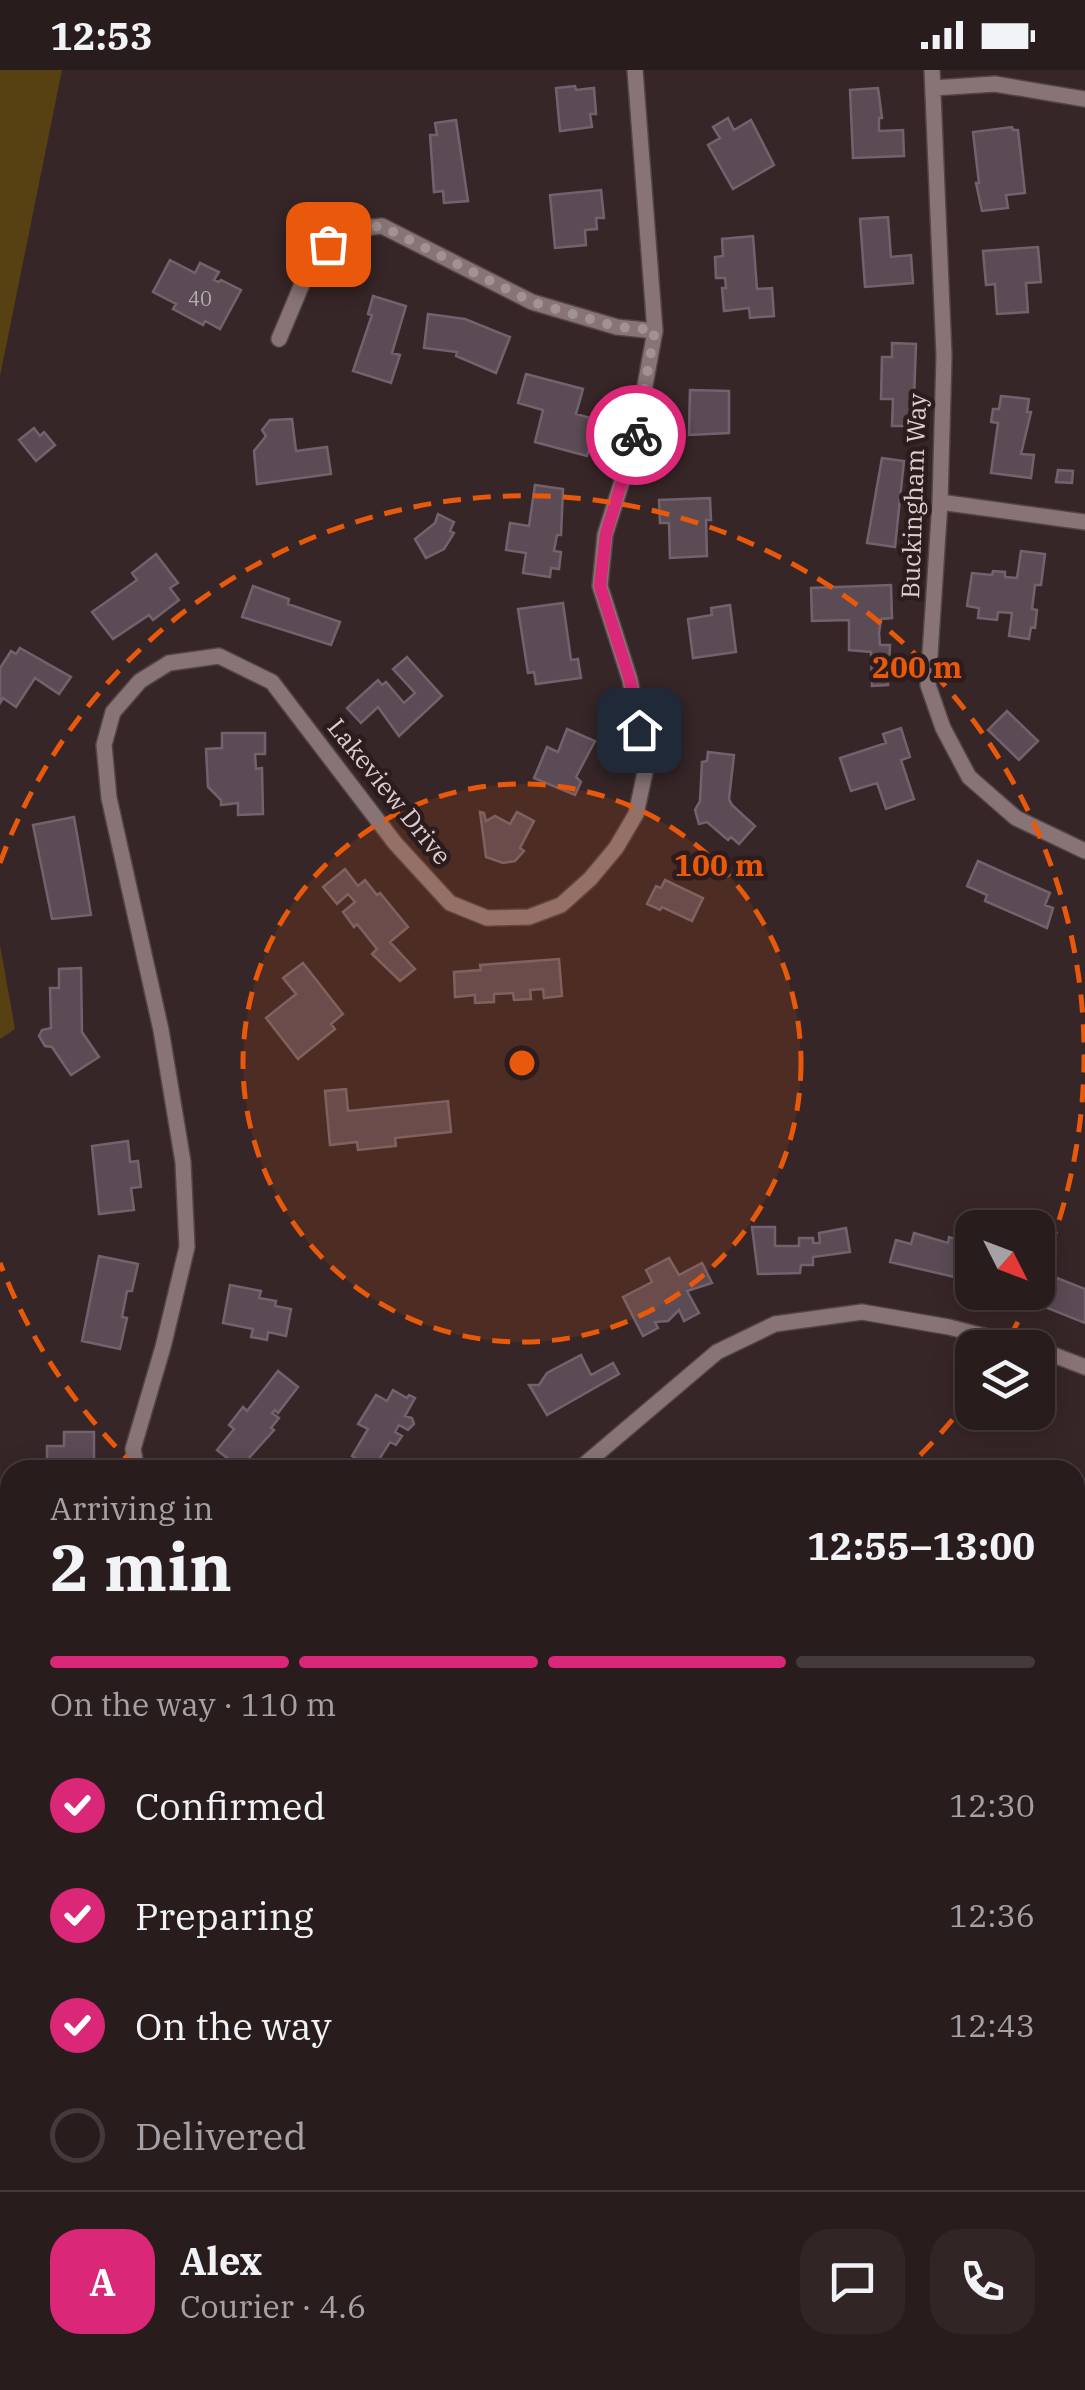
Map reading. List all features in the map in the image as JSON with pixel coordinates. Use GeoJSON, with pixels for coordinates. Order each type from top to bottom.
{"type":"FeatureCollection","features":[{"type":"Feature","properties":{"kind":"street","name":"Lakeview Drive"},"geometry":{"type":"LineString","coordinates":[[135,1460],[133,1449],[187,1248],[183,1162],[161,1030],[109,798],[104,744],[113,712],[140,681],[169,663],[218,656],[272,682],[395,843],[450,903],[488,918],[528,917],[560,906],[616,848],[636,814],[646,768],[630,680],[600,586],[606,534],[635,440],[655,330],[634,70]]}},
{"type":"Feature","properties":{"kind":"street","name":"Buckingham Way"},"geometry":{"type":"LineString","coordinates":[[932,70],[944,356],[940,502],[928,684],[943,728],[968,778],[1016,818],[1085,851]]}},
{"type":"Feature","properties":{"kind":"street"},"geometry":{"type":"LineString","coordinates":[[934,88],[995,84],[1085,99]]}},
{"type":"Feature","properties":{"kind":"street"},"geometry":{"type":"LineString","coordinates":[[279,339],[312,258],[344,230],[382,226],[532,302],[617,327],[655,330]]}},
{"type":"Feature","properties":{"kind":"street"},"geometry":{"type":"LineString","coordinates":[[940,502],[1085,522]]}},
{"type":"Feature","properties":{"kind":"street"},"geometry":{"type":"LineString","coordinates":[[590,1460],[716,1352],[774,1324],[862,1312],[961,1330]]}},
{"type":"Feature","properties":{"kind":"street"},"geometry":{"type":"LineString","coordinates":[[1055,1356],[1085,1367]]}},
{"type":"Feature","properties":{"kind":"shaded area"},"geometry":{"type":"Polygon","coordinates":[[[0,70],[62,70],[0,376],[0,70]]]}},
{"type":"Feature","properties":{"kind":"shaded area"},"geometry":{"type":"Polygon","coordinates":[[[0,945],[15,1029],[0,1039],[0,945]]]}},
{"type":"Feature","properties":{"kind":"building"},"geometry":{"type":"Polygon","coordinates":[[[575,86],[576,90],[594,88],[596,114],[590,114],[592,127],[560,131],[556,88],[575,86]]]}},
{"type":"Feature","properties":{"kind":"building"},"geometry":{"type":"Polygon","coordinates":[[[878,88],[882,118],[879,131],[903,130],[904,156],[853,158],[850,90],[878,88]]]}},
{"type":"Feature","properties":{"kind":"building"},"geometry":{"type":"Polygon","coordinates":[[[728,118],[734,130],[751,120],[774,165],[733,189],[708,145],[720,138],[713,127],[728,118]]]}},
{"type":"Feature","properties":{"kind":"building"},"geometry":{"type":"Polygon","coordinates":[[[456,120],[468,201],[444,203],[443,191],[434,192],[430,135],[437,135],[435,123],[456,120]]]}},
{"type":"Feature","properties":{"kind":"building"},"geometry":{"type":"Polygon","coordinates":[[[1012,127],[1018,130],[1025,193],[1006,195],[1008,208],[982,211],[973,132],[1012,127]]]}},
{"type":"Feature","properties":{"kind":"building"},"geometry":{"type":"Polygon","coordinates":[[[601,190],[604,218],[596,218],[597,229],[585,230],[586,245],[555,248],[550,195],[601,190]]]}},
{"type":"Feature","properties":{"kind":"building"},"geometry":{"type":"Polygon","coordinates":[[[888,217],[891,257],[911,255],[913,283],[865,287],[860,219],[888,217]]]}},
{"type":"Feature","properties":{"kind":"building"},"geometry":{"type":"Polygon","coordinates":[[[753,236],[757,289],[772,288],[774,316],[750,318],[749,308],[724,311],[725,278],[716,278],[715,257],[723,256],[722,239],[753,236]]]}},
{"type":"Feature","properties":{"kind":"building"},"geometry":{"type":"Polygon","coordinates":[[[1038,247],[1041,282],[1026,283],[1028,312],[997,314],[995,284],[986,285],[983,251],[1038,247]]]}},
{"type":"Feature","properties":{"kind":"building"},"geometry":{"type":"Polygon","coordinates":[[[170,260],[195,273],[200,263],[219,272],[214,280],[241,290],[220,329],[173,309],[176,304],[153,292],[170,260]]]}},
{"type":"Feature","properties":{"kind":"building"},"geometry":{"type":"Polygon","coordinates":[[[373,296],[406,306],[392,353],[400,355],[391,383],[353,371],[372,315],[368,314],[373,296]]]}},
{"type":"Feature","properties":{"kind":"building"},"geometry":{"type":"Polygon","coordinates":[[[428,314],[465,319],[510,337],[496,373],[456,356],[457,352],[424,348],[428,314]]]}},
{"type":"Feature","properties":{"kind":"building"},"geometry":{"type":"Polygon","coordinates":[[[892,343],[916,344],[913,426],[892,426],[893,399],[881,399],[882,357],[892,357],[892,343]]]}},
{"type":"Feature","properties":{"kind":"building"},"geometry":{"type":"Polygon","coordinates":[[[526,374],[583,389],[576,414],[598,420],[587,456],[535,442],[543,410],[518,403],[526,374]]]}},
{"type":"Feature","properties":{"kind":"building"},"geometry":{"type":"Polygon","coordinates":[[[690,390],[729,391],[729,433],[689,435],[690,390]]]}},
{"type":"Feature","properties":{"kind":"building"},"geometry":{"type":"Polygon","coordinates":[[[1001,396],[1029,399],[1027,412],[1031,412],[1021,454],[1034,455],[1031,478],[991,473],[998,423],[991,422],[1001,396]]]}},
{"type":"Feature","properties":{"kind":"building"},"geometry":{"type":"Polygon","coordinates":[[[292,419],[296,451],[327,447],[331,474],[257,484],[254,451],[266,436],[262,430],[270,420],[292,419]]]}},
{"type":"Feature","properties":{"kind":"building"},"geometry":{"type":"Polygon","coordinates":[[[34,428],[40,436],[44,432],[55,445],[36,461],[19,440],[34,428]]]}},
{"type":"Feature","properties":{"kind":"building"},"geometry":{"type":"Polygon","coordinates":[[[882,458],[904,461],[895,547],[867,543],[882,458]]]}},
{"type":"Feature","properties":{"kind":"building"},"geometry":{"type":"Polygon","coordinates":[[[1058,470],[1073,471],[1072,483],[1056,482],[1058,470]]]}},
{"type":"Feature","properties":{"kind":"building"},"geometry":{"type":"Polygon","coordinates":[[[535,485],[563,489],[561,535],[557,535],[554,551],[561,552],[559,569],[551,568],[550,577],[523,573],[526,553],[506,550],[510,523],[529,526],[535,485]]]}},
{"type":"Feature","properties":{"kind":"building"},"geometry":{"type":"Polygon","coordinates":[[[710,498],[707,556],[670,558],[669,523],[660,523],[659,500],[710,498]]]}},
{"type":"Feature","properties":{"kind":"building"},"geometry":{"type":"Polygon","coordinates":[[[438,514],[454,522],[450,531],[454,533],[444,549],[426,558],[415,539],[435,523],[438,514]]]}},
{"type":"Feature","properties":{"kind":"building"},"geometry":{"type":"Polygon","coordinates":[[[1021,551],[1045,554],[1041,585],[1035,585],[1035,628],[1031,627],[1029,639],[1009,636],[1012,613],[998,612],[997,620],[978,618],[979,608],[967,606],[972,573],[1005,572],[1005,577],[1017,578],[1021,551]]]}},
{"type":"Feature","properties":{"kind":"building"},"geometry":{"type":"Polygon","coordinates":[[[156,554],[178,583],[170,588],[179,600],[153,620],[149,615],[113,639],[92,612],[137,580],[132,573],[156,554]]]}},
{"type":"Feature","properties":{"kind":"building"},"geometry":{"type":"Polygon","coordinates":[[[891,585],[892,618],[881,619],[879,633],[880,645],[890,645],[888,685],[872,686],[871,652],[849,650],[849,620],[812,621],[811,588],[891,585]]]}},
{"type":"Feature","properties":{"kind":"building"},"geometry":{"type":"Polygon","coordinates":[[[253,586],[289,599],[288,604],[340,622],[331,645],[242,617],[253,586]]]}},
{"type":"Feature","properties":{"kind":"building"},"geometry":{"type":"Polygon","coordinates":[[[563,603],[571,660],[578,659],[581,678],[536,684],[534,672],[528,673],[518,609],[563,603]]]}},
{"type":"Feature","properties":{"kind":"building"},"geometry":{"type":"Polygon","coordinates":[[[730,605],[736,652],[693,658],[688,619],[712,615],[711,608],[730,605]]]}},
{"type":"Feature","properties":{"kind":"building"},"geometry":{"type":"Polygon","coordinates":[[[20,648],[71,677],[59,694],[35,678],[16,707],[3,698],[0,703],[0,668],[11,651],[16,654],[20,648]]]}},
{"type":"Feature","properties":{"kind":"building"},"geometry":{"type":"Polygon","coordinates":[[[407,657],[442,696],[399,736],[378,707],[361,723],[347,708],[378,680],[382,685],[386,682],[404,703],[415,693],[393,669],[407,657]]]}},
{"type":"Feature","properties":{"kind":"building"},"geometry":{"type":"Polygon","coordinates":[[[1007,711],[1038,741],[1019,760],[988,730],[1007,711]]]}},
{"type":"Feature","properties":{"kind":"building"},"geometry":{"type":"Polygon","coordinates":[[[901,728],[910,757],[901,760],[914,799],[886,809],[877,783],[851,791],[840,758],[886,743],[883,734],[901,728]]]}},
{"type":"Feature","properties":{"kind":"building"},"geometry":{"type":"Polygon","coordinates":[[[567,729],[595,741],[576,777],[581,782],[575,795],[534,778],[547,747],[558,752],[567,729]]]}},
{"type":"Feature","properties":{"kind":"building"},"geometry":{"type":"Polygon","coordinates":[[[222,733],[265,733],[265,754],[255,754],[256,769],[262,768],[263,814],[238,815],[238,803],[221,805],[208,787],[206,749],[222,748],[222,733]]]}},
{"type":"Feature","properties":{"kind":"building"},"geometry":{"type":"Polygon","coordinates":[[[708,752],[734,755],[729,799],[755,826],[739,844],[707,822],[699,824],[695,810],[700,801],[702,762],[707,761],[708,752]]]}},
{"type":"Feature","properties":{"kind":"building"},"geometry":{"type":"Polygon","coordinates":[[[480,812],[486,821],[495,816],[510,824],[517,812],[534,821],[520,848],[524,851],[515,861],[503,863],[486,857],[480,812]]]}},
{"type":"Feature","properties":{"kind":"building"},"geometry":{"type":"Polygon","coordinates":[[[74,817],[91,915],[52,919],[33,825],[74,817]]]}},
{"type":"Feature","properties":{"kind":"building"},"geometry":{"type":"Polygon","coordinates":[[[978,861],[1050,893],[1045,905],[1053,908],[1047,928],[985,901],[987,895],[967,886],[978,861]]]}},
{"type":"Feature","properties":{"kind":"building"},"geometry":{"type":"Polygon","coordinates":[[[345,869],[358,886],[365,880],[377,895],[380,893],[408,927],[390,942],[415,969],[400,981],[372,954],[377,949],[343,912],[355,902],[348,894],[337,904],[323,887],[345,869]]]}},
{"type":"Feature","properties":{"kind":"building"},"geometry":{"type":"Polygon","coordinates":[[[665,880],[703,898],[692,921],[647,904],[656,886],[661,888],[665,880]]]}},
{"type":"Feature","properties":{"kind":"building"},"geometry":{"type":"Polygon","coordinates":[[[559,959],[562,996],[544,998],[543,989],[530,990],[531,999],[514,1000],[513,993],[494,994],[494,1002],[475,1003],[475,995],[455,997],[454,972],[481,970],[480,965],[559,959]]]}},
{"type":"Feature","properties":{"kind":"building"},"geometry":{"type":"Polygon","coordinates":[[[303,963],[343,1014],[331,1024],[335,1029],[298,1059],[266,1018],[296,994],[283,978],[303,963]]]}},
{"type":"Feature","properties":{"kind":"building"},"geometry":{"type":"Polygon","coordinates":[[[81,968],[82,1032],[99,1057],[71,1075],[52,1047],[45,1046],[39,1036],[42,1030],[51,1028],[50,988],[59,988],[59,969],[81,968]]]}},
{"type":"Feature","properties":{"kind":"building"},"geometry":{"type":"Polygon","coordinates":[[[346,1089],[348,1111],[448,1101],[451,1132],[395,1138],[396,1146],[358,1150],[357,1142],[330,1145],[325,1091],[346,1089]]]}},
{"type":"Feature","properties":{"kind":"building"},"geometry":{"type":"Polygon","coordinates":[[[128,1141],[130,1162],[138,1161],[141,1187],[131,1188],[134,1210],[99,1214],[92,1146],[128,1141]]]}},
{"type":"Feature","properties":{"kind":"building"},"geometry":{"type":"Polygon","coordinates":[[[752,1227],[775,1227],[775,1246],[799,1246],[799,1238],[813,1238],[813,1243],[820,1243],[819,1233],[846,1228],[850,1252],[813,1257],[813,1265],[801,1265],[800,1273],[758,1274],[752,1227]]]}},
{"type":"Feature","properties":{"kind":"building"},"geometry":{"type":"Polygon","coordinates":[[[914,1233],[948,1243],[949,1237],[955,1239],[955,1277],[890,1262],[896,1240],[911,1244],[914,1233]]]}},
{"type":"Feature","properties":{"kind":"building"},"geometry":{"type":"Polygon","coordinates":[[[99,1256],[138,1264],[132,1291],[127,1291],[122,1317],[127,1318],[120,1349],[82,1341],[99,1256]]]}},
{"type":"Feature","properties":{"kind":"building"},"geometry":{"type":"Polygon","coordinates":[[[669,1258],[679,1275],[702,1263],[712,1283],[687,1291],[699,1313],[684,1321],[679,1310],[668,1321],[655,1322],[658,1328],[643,1336],[623,1297],[652,1282],[646,1270],[669,1258]]]}},
{"type":"Feature","properties":{"kind":"building"},"geometry":{"type":"Polygon","coordinates":[[[1055,1277],[1085,1289],[1085,1323],[1052,1310],[1055,1277]]]}},
{"type":"Feature","properties":{"kind":"building"},"geometry":{"type":"Polygon","coordinates":[[[230,1285],[261,1291],[259,1298],[291,1309],[286,1336],[268,1332],[267,1340],[251,1337],[253,1329],[223,1323],[230,1285]]]}},
{"type":"Feature","properties":{"kind":"building"},"geometry":{"type":"Polygon","coordinates":[[[581,1355],[591,1375],[613,1363],[619,1374],[547,1415],[529,1385],[539,1385],[547,1373],[581,1355]]]}},
{"type":"Feature","properties":{"kind":"building"},"geometry":{"type":"Polygon","coordinates":[[[278,1371],[298,1387],[278,1413],[272,1413],[279,1418],[271,1428],[274,1430],[247,1460],[230,1460],[217,1450],[234,1429],[229,1425],[243,1407],[247,1411],[278,1371]]]}},
{"type":"Feature","properties":{"kind":"building"},"geometry":{"type":"Polygon","coordinates":[[[393,1390],[415,1398],[405,1416],[412,1418],[414,1424],[408,1430],[399,1425],[395,1432],[402,1436],[396,1445],[390,1442],[379,1460],[358,1460],[352,1456],[368,1429],[358,1424],[376,1395],[387,1401],[393,1390]]]}},
{"type":"Feature","properties":{"kind":"building"},"geometry":{"type":"Polygon","coordinates":[[[64,1432],[94,1432],[94,1460],[47,1460],[47,1446],[64,1446],[64,1432]]]}},
{"type":"Feature","properties":{"kind":"way so far"},"geometry":{"type":"LineString","coordinates":[[328,244],[344,230],[382,226],[532,302],[617,327],[655,330],[636,435]]}},
{"type":"Feature","properties":{"kind":"route"},"geometry":{"type":"LineString","coordinates":[[636,435],[606,534],[600,586],[630,680],[639,730]]}}]}
